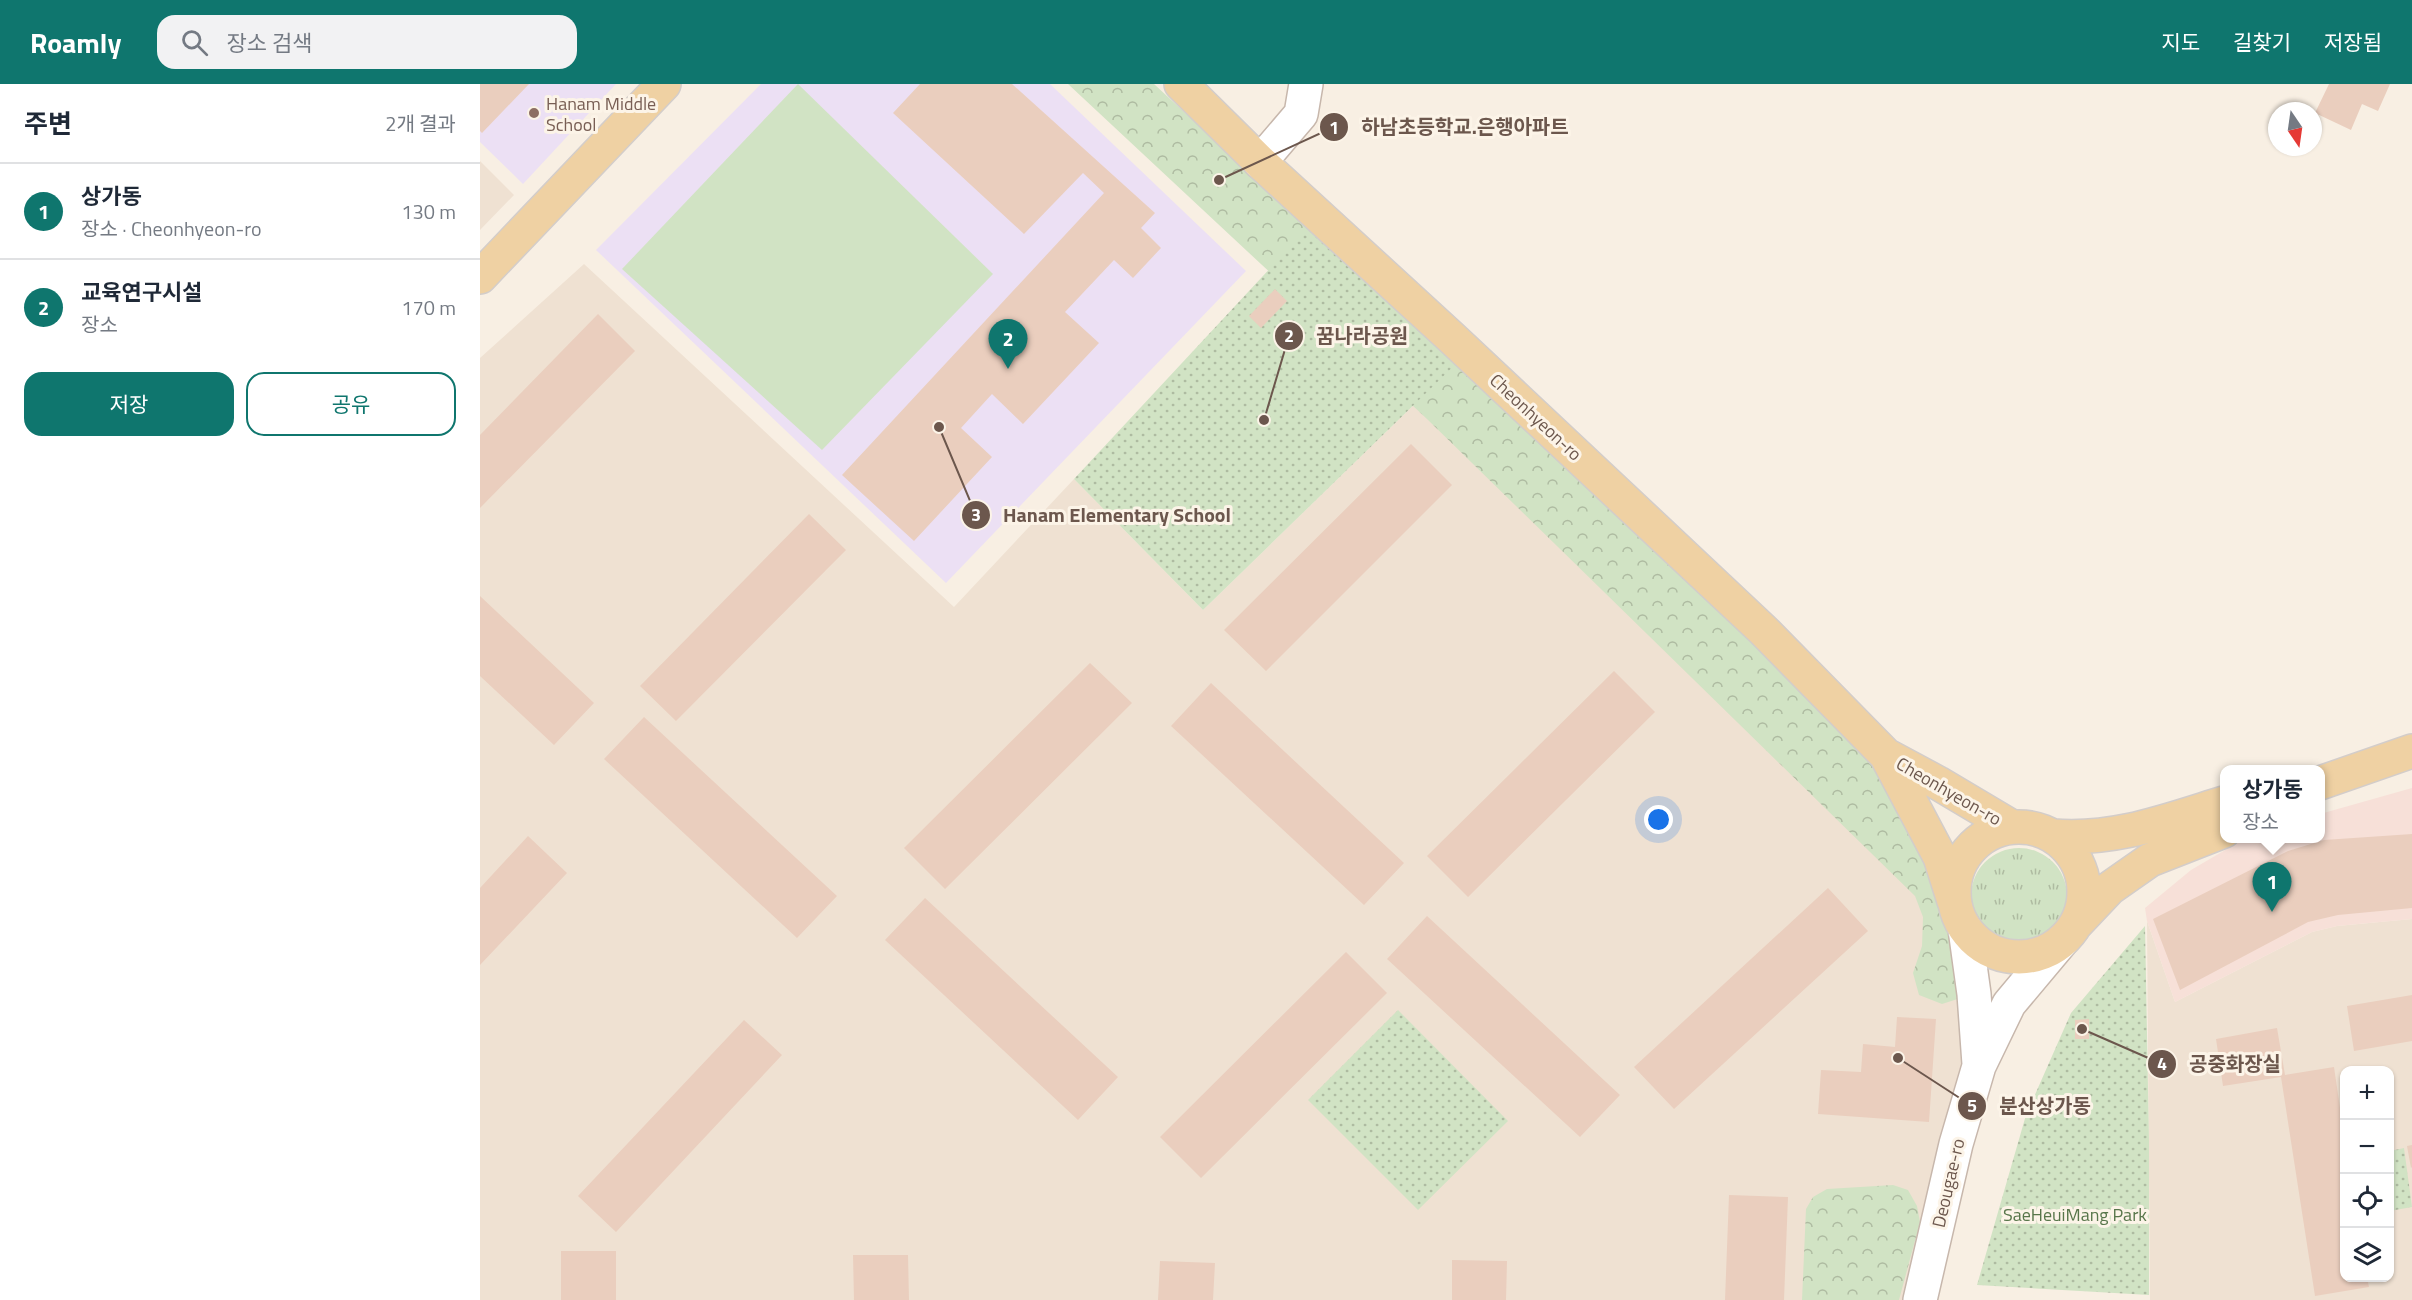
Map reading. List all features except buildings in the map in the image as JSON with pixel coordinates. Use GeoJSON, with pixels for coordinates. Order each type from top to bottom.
{"type":"FeatureCollection","features":[{"type":"Feature","properties":{"kind":"main road"},"geometry":{"type":"LineString","coordinates":[[480,277],[664,84]]}},
{"type":"Feature","properties":{"kind":"main road","name":"Cheonhyeon-ro"},"geometry":{"type":"LineString","coordinates":[[1181,84],[1260,162],[1453,339],[1762,630],[1886,755],[2012,827]]}},
{"type":"Feature","properties":{"kind":"main road"},"geometry":{"type":"LineString","coordinates":[[2325,781],[2412,751]]}},
{"type":"Feature","properties":{"kind":"main road","name":"Cheonhyeon-ro"},"geometry":{"type":"LineString","coordinates":[[1886,755],[1940,858],[1959,915]]}},
{"type":"Feature","properties":{"kind":"main road"},"geometry":{"type":"LineString","coordinates":[[2053,836],[2082,838],[2137,831],[2220,804]]}},
{"type":"Feature","properties":{"kind":"main road"},"geometry":{"type":"LineString","coordinates":[[2069,933],[2083,905],[2084,885],[2079,866],[2068,849],[2053,836],[2034,828],[2012,827],[1992,833],[1975,844],[1961,861],[1954,880],[1959,915],[1980,944],[1999,955],[2021,957],[2042,953],[2069,933],[2110,888],[2150,860],[2220,833]]}},
{"type":"Feature","properties":{"kind":"street"},"geometry":{"type":"LineString","coordinates":[[1260,162],[1301,114],[1306,84]]}},
{"type":"Feature","properties":{"kind":"street","name":"Deougae-ro"},"geometry":{"type":"LineString","coordinates":[[1959,915],[1974,994],[1979,1066]]}},
{"type":"Feature","properties":{"kind":"street","name":"Deougae-ro"},"geometry":{"type":"LineString","coordinates":[[1920,1300],[1956,1144],[1979,1066],[2008,1004],[2069,933]]}},
{"type":"Feature","properties":{"kind":"shaded area","name":"Hanam Middle School"},"geometry":{"type":"Polygon","coordinates":[[[480,84],[616,84],[523,184],[480,142],[480,84]]]}},
{"type":"Feature","properties":{"kind":"shaded area"},"geometry":{"type":"Polygon","coordinates":[[[761,84],[1050,84],[1246,271],[946,583],[596,250],[761,84]]]}},
{"type":"Feature","properties":{"kind":"shaded area"},"geometry":{"type":"Polygon","coordinates":[[[480,161],[514,195],[480,230],[480,161]]]}},
{"type":"Feature","properties":{"kind":"shaded area"},"geometry":{"type":"Polygon","coordinates":[[[584,264],[954,607],[1074,479],[1203,610],[1460,360],[1931,810],[1964,876],[1978,914],[1980,1010],[1904,1300],[480,1300],[480,358],[584,264]]]}},
{"type":"Feature","properties":{"kind":"shaded area"},"geometry":{"type":"Polygon","coordinates":[[[2412,788],[2412,919],[2337,926],[2312,932],[2175,1002],[2147,921],[2145,908],[2191,870],[2237,843],[2325,843],[2325,813],[2412,788]]]}},
{"type":"Feature","properties":{"kind":"shaded area"},"geometry":{"type":"Polygon","coordinates":[[[2412,919],[2412,1300],[2150,1300],[2147,921],[2175,1002],[2312,932],[2337,926],[2412,919]]]}},
{"type":"Feature","properties":{"kind":"green space"},"geometry":{"type":"Polygon","coordinates":[[[798,84],[993,274],[822,450],[622,269],[798,84]]]}},
{"type":"Feature","properties":{"kind":"green space"},"geometry":{"type":"Polygon","coordinates":[[[1068,84],[1154,84],[1887,762],[1957,877],[1971,912],[1979,951],[1967,996],[1942,1004],[1919,995],[1913,973],[1922,946],[1923,917],[1915,896],[1427,419],[1068,84]]]}},
{"type":"Feature","properties":{"kind":"green space"},"geometry":{"type":"Polygon","coordinates":[[[1314,221],[1460,360],[1203,610],[1074,479],[1314,221]]]}},
{"type":"Feature","properties":{"kind":"green space"},"geometry":{"type":"Polygon","coordinates":[[[2019,848],[2037,851],[2053,862],[2064,878],[2067,896],[2064,914],[2053,930],[2037,941],[2019,944],[2001,941],[1985,930],[1974,914],[1971,896],[1974,878],[1985,862],[2001,851],[2019,848]]]}},
{"type":"Feature","properties":{"kind":"green space","name":"SaeHeuiMang Park"},"geometry":{"type":"Polygon","coordinates":[[[2145,926],[2149,1295],[1977,1285],[2026,1115],[2071,1013],[2145,926]]]}},
{"type":"Feature","properties":{"kind":"green space"},"geometry":{"type":"Polygon","coordinates":[[[1398,1010],[1508,1121],[1418,1210],[1308,1100],[1398,1010]]]}},
{"type":"Feature","properties":{"kind":"green space"},"geometry":{"type":"Polygon","coordinates":[[[2404,1148],[2412,1207],[2394,1210],[2394,1174],[2394,1150],[2404,1148]]]}},
{"type":"Feature","properties":{"kind":"green space"},"geometry":{"type":"Polygon","coordinates":[[[1893,1185],[1908,1190],[1917,1206],[1920,1222],[1899,1300],[1802,1300],[1806,1209],[1813,1197],[1827,1189],[1893,1185]]]}},
{"type":"Feature","properties":{"kind":"place","name":"Hanam Middle School"},"geometry":{"type":"Point","coordinates":[534,113]}},
{"type":"Feature","properties":{"kind":"place","name":"하남초등학교.은행아파트"},"geometry":{"type":"Point","coordinates":[1219,180]}},
{"type":"Feature","properties":{"kind":"place","name":"교육연구시설"},"geometry":{"type":"Point","coordinates":[1008,369]}},
{"type":"Feature","properties":{"kind":"place","name":"꿈나라공원"},"geometry":{"type":"Point","coordinates":[1264,420]}},
{"type":"Feature","properties":{"kind":"place","name":"Hanam Elementary School"},"geometry":{"type":"Point","coordinates":[939,427]}},
{"type":"Feature","properties":{"kind":"place","name":"상가동"},"geometry":{"type":"Point","coordinates":[2272,912]}},
{"type":"Feature","properties":{"kind":"place","name":"공중화장실"},"geometry":{"type":"Point","coordinates":[2082,1029]}},
{"type":"Feature","properties":{"kind":"place","name":"분산상가동"},"geometry":{"type":"Point","coordinates":[1898,1058]}}]}
